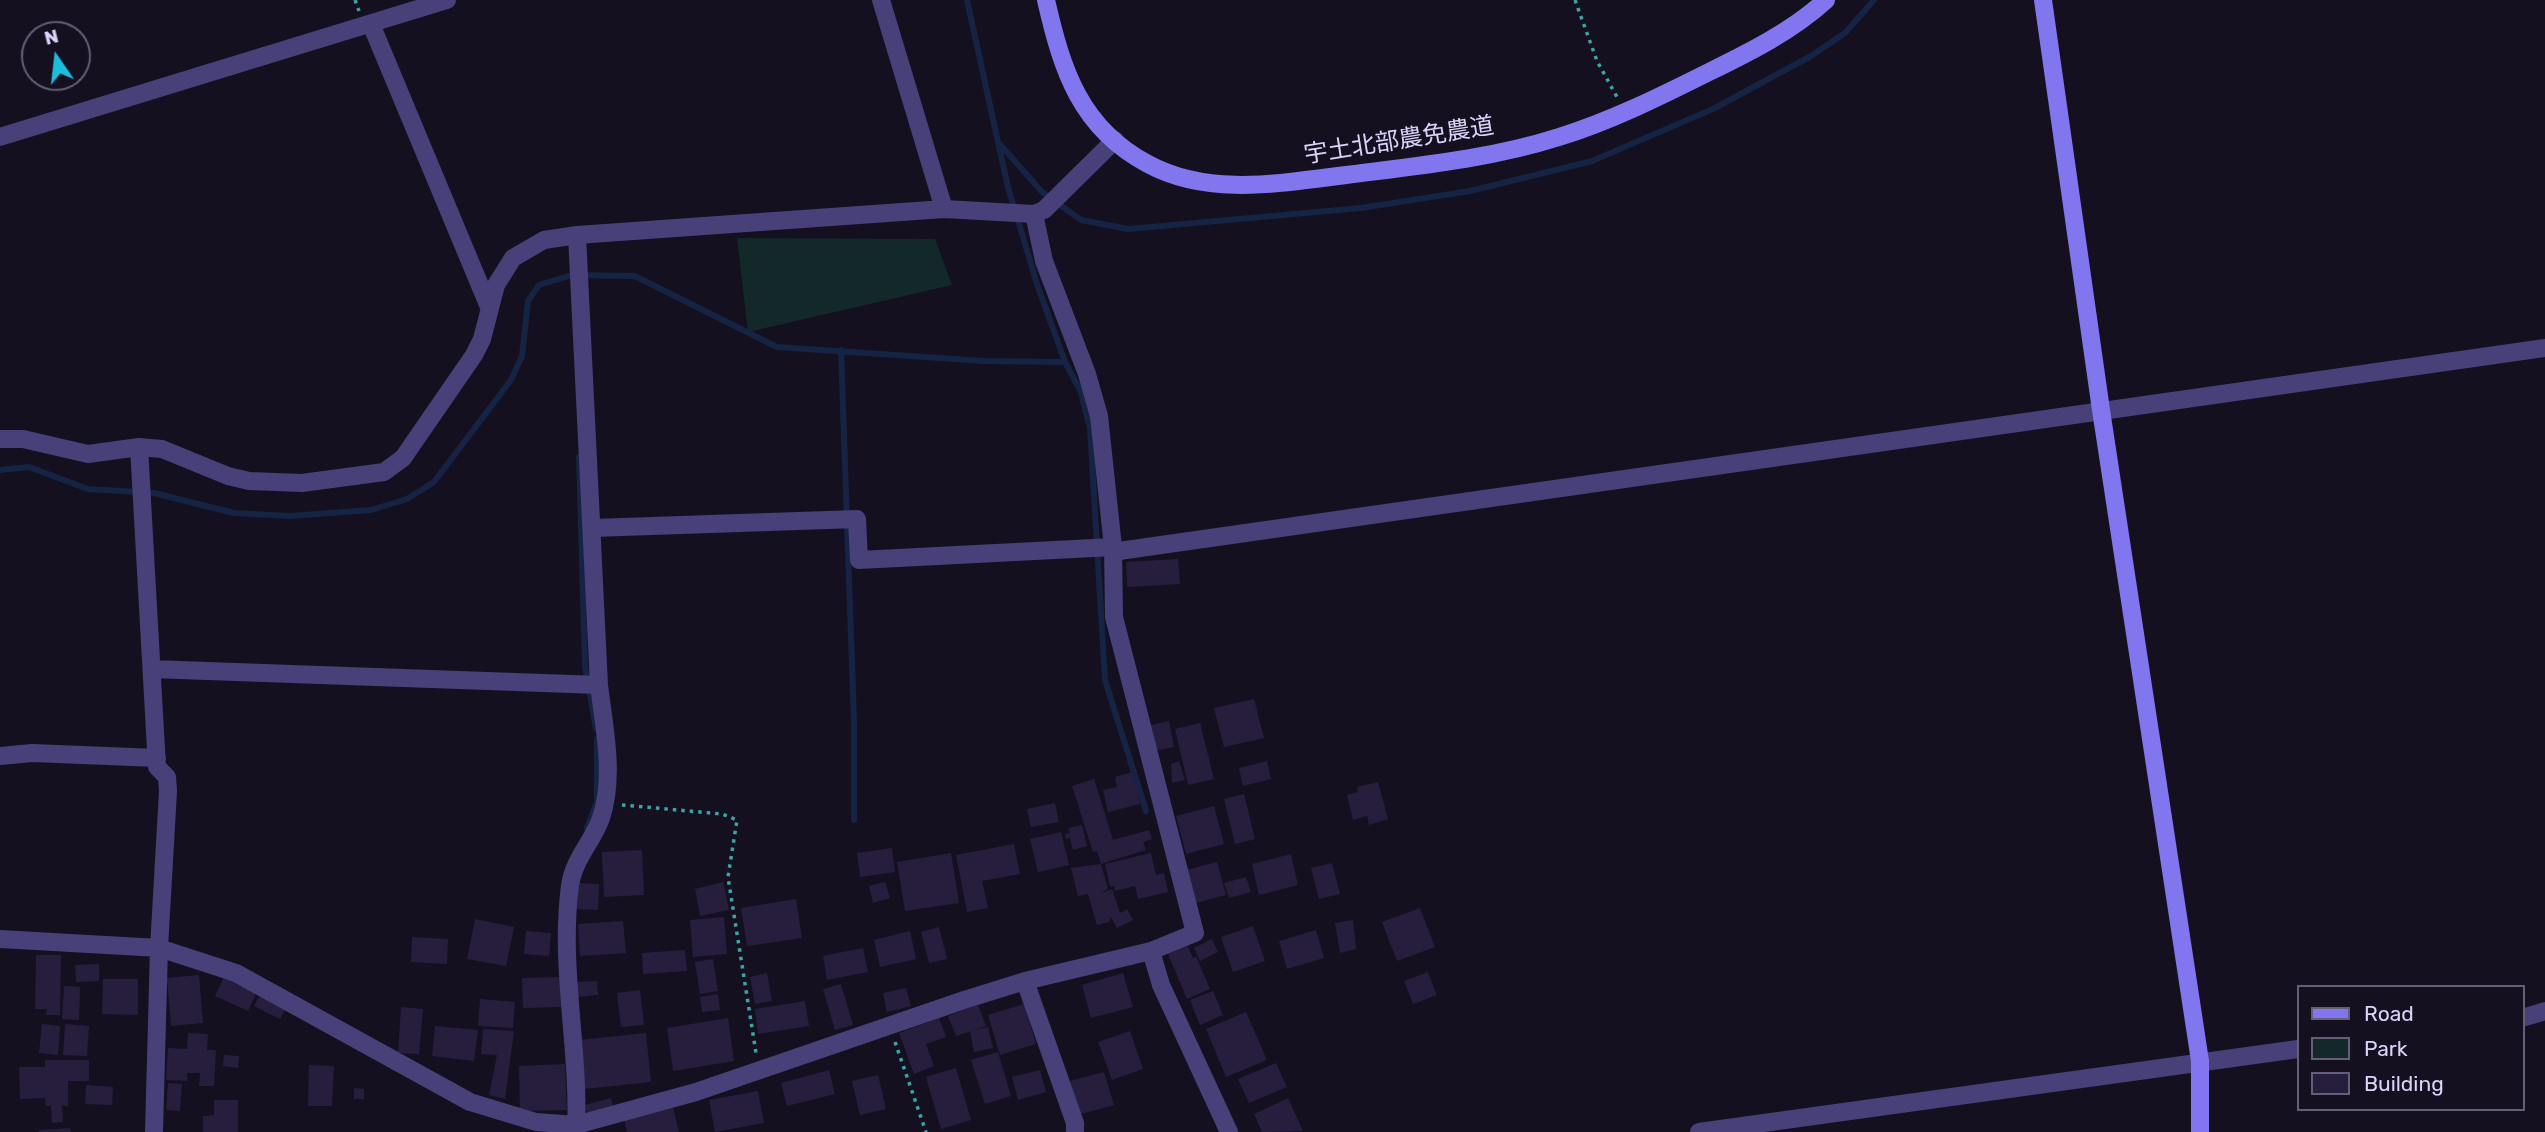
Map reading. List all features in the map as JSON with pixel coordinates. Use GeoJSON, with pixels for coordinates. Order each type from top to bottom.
{"type":"FeatureCollection","features":[{"type":"Feature","properties":{"kind":"street"},"geometry":{"type":"LineString","coordinates":[[0,137],[447,0]]}},
{"type":"Feature","properties":{"kind":"street"},"geometry":{"type":"LineString","coordinates":[[881,0],[944,209]]}},
{"type":"Feature","properties":{"kind":"street","name":"宇土北部農免農道"},"geometry":{"type":"LineString","coordinates":[[1046,0],[1069,81],[1097,124],[1131,154],[1167,173],[1187,179],[1246,186],[1454,162],[1558,138],[1625,111],[1770,41],[1826,0]]}},
{"type":"Feature","properties":{"kind":"street"},"geometry":{"type":"LineString","coordinates":[[2043,0],[2101,410],[2200,1061],[2200,1132]]}},
{"type":"Feature","properties":{"kind":"street"},"geometry":{"type":"LineString","coordinates":[[371,24],[489,307]]}},
{"type":"Feature","properties":{"kind":"street"},"geometry":{"type":"LineString","coordinates":[[0,439],[23,439],[88,454],[139,447],[162,449],[228,476],[249,481],[302,482],[384,472],[403,458],[460,378],[482,339],[489,307],[500,278],[513,258],[544,240],[577,235],[944,209],[1034,214],[1044,210],[1115,140]]}},
{"type":"Feature","properties":{"kind":"street"},"geometry":{"type":"LineString","coordinates":[[0,939],[159,948],[236,973],[470,1102],[536,1122],[576,1129],[696,1092],[1025,981],[1151,951],[1195,933],[1114,617],[1113,549],[1099,416],[1087,374],[1044,261],[1034,214]]}},
{"type":"Feature","properties":{"kind":"street"},"geometry":{"type":"LineString","coordinates":[[576,1129],[567,926],[570,883],[601,818],[607,743],[599,685],[577,235]]}},
{"type":"Feature","properties":{"kind":"street"},"geometry":{"type":"LineString","coordinates":[[593,528],[857,519],[859,560],[1113,549],[2545,348]]}},
{"type":"Feature","properties":{"kind":"street"},"geometry":{"type":"LineString","coordinates":[[139,447],[157,766],[167,777],[169,791],[159,948],[153,1132]]}},
{"type":"Feature","properties":{"kind":"street"},"geometry":{"type":"LineString","coordinates":[[152,669],[599,685]]}},
{"type":"Feature","properties":{"kind":"street"},"geometry":{"type":"LineString","coordinates":[[0,756],[32,753],[157,758]]}},
{"type":"Feature","properties":{"kind":"street"},"geometry":{"type":"LineString","coordinates":[[1151,951],[1161,985],[1228,1132]]}},
{"type":"Feature","properties":{"kind":"street"},"geometry":{"type":"LineString","coordinates":[[1025,981],[1076,1132]]}},
{"type":"Feature","properties":{"kind":"street"},"geometry":{"type":"LineString","coordinates":[[2524,1017],[2545,1011]]}},
{"type":"Feature","properties":{"kind":"street"},"geometry":{"type":"LineString","coordinates":[[1699,1132],[2296,1049]]}},
{"type":"Feature","properties":{"kind":"path"},"geometry":{"type":"LineString","coordinates":[[1575,0],[1597,61],[1625,111]]}},
{"type":"Feature","properties":{"kind":"path"},"geometry":{"type":"LineString","coordinates":[[603,804],[722,814],[737,820],[728,877],[759,1071]]}},
{"type":"Feature","properties":{"kind":"path"},"geometry":{"type":"LineString","coordinates":[[890,1027],[926,1132]]}},
{"type":"Feature","properties":{"kind":"green space"},"geometry":{"type":"Polygon","coordinates":[[[737,238],[935,239],[952,285],[748,332],[737,238]]]}},
{"type":"Feature","properties":{"kind":"building"},"geometry":{"type":"Polygon","coordinates":[[[1178,559],[1180,584],[1127,587],[1126,562],[1178,559]]]}},
{"type":"Feature","properties":{"kind":"building"},"geometry":{"type":"Polygon","coordinates":[[[1254,699],[1264,738],[1224,747],[1214,708],[1254,699]]]}},
{"type":"Feature","properties":{"kind":"building"},"geometry":{"type":"Polygon","coordinates":[[[1169,721],[1174,747],[1142,753],[1137,728],[1169,721]]]}},
{"type":"Feature","properties":{"kind":"building"},"geometry":{"type":"Polygon","coordinates":[[[1200,723],[1214,779],[1188,785],[1175,729],[1200,723]]]}},
{"type":"Feature","properties":{"kind":"building"},"geometry":{"type":"Polygon","coordinates":[[[1179,761],[1185,780],[1172,783],[1171,764],[1179,761]]]}},
{"type":"Feature","properties":{"kind":"building"},"geometry":{"type":"Polygon","coordinates":[[[1267,761],[1271,779],[1243,786],[1239,768],[1267,761]]]}},
{"type":"Feature","properties":{"kind":"building"},"geometry":{"type":"Polygon","coordinates":[[[1132,772],[1140,804],[1108,812],[1103,790],[1117,787],[1115,777],[1132,772]]]}},
{"type":"Feature","properties":{"kind":"building"},"geometry":{"type":"Polygon","coordinates":[[[1094,779],[1113,840],[1149,830],[1152,839],[1143,842],[1146,850],[1101,864],[1097,851],[1093,852],[1072,786],[1094,779]]]}},
{"type":"Feature","properties":{"kind":"building"},"geometry":{"type":"Polygon","coordinates":[[[1378,782],[1388,819],[1369,825],[1367,816],[1353,820],[1347,795],[1358,792],[1357,787],[1378,782]]]}},
{"type":"Feature","properties":{"kind":"building"},"geometry":{"type":"Polygon","coordinates":[[[1244,794],[1255,839],[1235,844],[1224,799],[1244,794]]]}},
{"type":"Feature","properties":{"kind":"building"},"geometry":{"type":"Polygon","coordinates":[[[1055,803],[1059,822],[1031,827],[1027,809],[1055,803]]]}},
{"type":"Feature","properties":{"kind":"building"},"geometry":{"type":"Polygon","coordinates":[[[1214,806],[1224,844],[1186,854],[1176,816],[1214,806]]]}},
{"type":"Feature","properties":{"kind":"building"},"geometry":{"type":"Polygon","coordinates":[[[1082,825],[1087,846],[1073,850],[1070,838],[1066,839],[1065,834],[1070,833],[1068,828],[1082,825]]]}},
{"type":"Feature","properties":{"kind":"building"},"geometry":{"type":"Polygon","coordinates":[[[1061,832],[1069,865],[1038,872],[1030,839],[1061,832]]]}},
{"type":"Feature","properties":{"kind":"building"},"geometry":{"type":"Polygon","coordinates":[[[1014,844],[1020,874],[982,881],[988,908],[967,912],[956,855],[1014,844]]]}},
{"type":"Feature","properties":{"kind":"building"},"geometry":{"type":"Polygon","coordinates":[[[892,848],[895,872],[860,877],[857,853],[892,848]]]}},
{"type":"Feature","properties":{"kind":"building"},"geometry":{"type":"Polygon","coordinates":[[[642,850],[644,895],[604,897],[602,852],[642,850]]]}},
{"type":"Feature","properties":{"kind":"building"},"geometry":{"type":"Polygon","coordinates":[[[951,853],[959,903],[905,911],[897,862],[951,853]]]}},
{"type":"Feature","properties":{"kind":"building"},"geometry":{"type":"Polygon","coordinates":[[[1151,853],[1156,875],[1164,873],[1168,892],[1138,899],[1135,886],[1115,891],[1114,886],[1110,886],[1105,864],[1151,853]]]}},
{"type":"Feature","properties":{"kind":"building"},"geometry":{"type":"Polygon","coordinates":[[[1291,854],[1298,885],[1259,895],[1252,864],[1291,854]]]}},
{"type":"Feature","properties":{"kind":"building"},"geometry":{"type":"Polygon","coordinates":[[[1217,862],[1226,895],[1195,903],[1186,870],[1217,862]]]}},
{"type":"Feature","properties":{"kind":"building"},"geometry":{"type":"Polygon","coordinates":[[[1332,863],[1340,894],[1319,899],[1311,868],[1332,863]]]}},
{"type":"Feature","properties":{"kind":"building"},"geometry":{"type":"Polygon","coordinates":[[[1101,864],[1108,889],[1099,894],[1112,889],[1120,913],[1127,909],[1133,920],[1117,928],[1111,917],[1109,922],[1097,925],[1088,894],[1078,896],[1071,868],[1101,864]]]}},
{"type":"Feature","properties":{"kind":"building"},"geometry":{"type":"Polygon","coordinates":[[[1246,877],[1251,892],[1229,898],[1224,883],[1246,877]]]}},
{"type":"Feature","properties":{"kind":"building"},"geometry":{"type":"Polygon","coordinates":[[[723,882],[729,910],[700,916],[695,889],[723,882]]]}},
{"type":"Feature","properties":{"kind":"building"},"geometry":{"type":"Polygon","coordinates":[[[885,882],[890,898],[873,903],[869,886],[885,882]]]}},
{"type":"Feature","properties":{"kind":"building"},"geometry":{"type":"Polygon","coordinates":[[[578,883],[599,884],[598,910],[577,909],[578,883]]]}},
{"type":"Feature","properties":{"kind":"building"},"geometry":{"type":"Polygon","coordinates":[[[796,899],[802,938],[747,946],[741,908],[796,899]]]}},
{"type":"Feature","properties":{"kind":"building"},"geometry":{"type":"Polygon","coordinates":[[[1420,908],[1435,947],[1397,961],[1382,922],[1420,908]]]}},
{"type":"Feature","properties":{"kind":"building"},"geometry":{"type":"Polygon","coordinates":[[[724,917],[727,954],[693,957],[690,920],[724,917]]]}},
{"type":"Feature","properties":{"kind":"building"},"geometry":{"type":"Polygon","coordinates":[[[475,919],[514,927],[506,966],[467,959],[475,919]]]}},
{"type":"Feature","properties":{"kind":"building"},"geometry":{"type":"Polygon","coordinates":[[[1353,920],[1356,949],[1340,953],[1335,923],[1353,920]]]}},
{"type":"Feature","properties":{"kind":"building"},"geometry":{"type":"Polygon","coordinates":[[[623,921],[626,953],[580,956],[578,924],[623,921]]]}},
{"type":"Feature","properties":{"kind":"building"},"geometry":{"type":"Polygon","coordinates":[[[1253,926],[1265,961],[1233,972],[1221,937],[1253,926]]]}},
{"type":"Feature","properties":{"kind":"building"},"geometry":{"type":"Polygon","coordinates":[[[939,927],[947,959],[929,963],[921,932],[939,927]]]}},
{"type":"Feature","properties":{"kind":"building"},"geometry":{"type":"Polygon","coordinates":[[[1316,930],[1324,958],[1287,969],[1279,941],[1316,930]]]}},
{"type":"Feature","properties":{"kind":"building"},"geometry":{"type":"Polygon","coordinates":[[[526,931],[551,933],[549,956],[524,954],[526,931]]]}},
{"type":"Feature","properties":{"kind":"building"},"geometry":{"type":"Polygon","coordinates":[[[910,931],[916,959],[880,967],[874,940],[910,931]]]}},
{"type":"Feature","properties":{"kind":"building"},"geometry":{"type":"Polygon","coordinates":[[[412,937],[448,939],[447,964],[411,962],[412,937]]]}},
{"type":"Feature","properties":{"kind":"building"},"geometry":{"type":"Polygon","coordinates":[[[1212,939],[1218,952],[1200,961],[1194,948],[1212,939]]]}},
{"type":"Feature","properties":{"kind":"building"},"geometry":{"type":"Polygon","coordinates":[[[1188,946],[1193,958],[1196,956],[1210,989],[1187,999],[1168,954],[1188,946]]]}},
{"type":"Feature","properties":{"kind":"building"},"geometry":{"type":"Polygon","coordinates":[[[863,948],[868,972],[827,980],[823,956],[863,948]]]}},
{"type":"Feature","properties":{"kind":"building"},"geometry":{"type":"Polygon","coordinates":[[[685,950],[687,971],[643,974],[642,953],[685,950]]]}},
{"type":"Feature","properties":{"kind":"building"},"geometry":{"type":"Polygon","coordinates":[[[36,955],[61,955],[60,1015],[46,1015],[47,1009],[35,1009],[36,955]]]}},
{"type":"Feature","properties":{"kind":"building"},"geometry":{"type":"Polygon","coordinates":[[[713,959],[718,991],[700,994],[695,962],[713,959]]]}},
{"type":"Feature","properties":{"kind":"building"},"geometry":{"type":"Polygon","coordinates":[[[99,964],[99,981],[76,982],[75,965],[99,964]]]}},
{"type":"Feature","properties":{"kind":"building"},"geometry":{"type":"Polygon","coordinates":[[[1428,972],[1437,995],[1413,1004],[1404,981],[1428,972]]]}},
{"type":"Feature","properties":{"kind":"building"},"geometry":{"type":"Polygon","coordinates":[[[767,973],[772,1001],[755,1004],[750,977],[767,973]]]}},
{"type":"Feature","properties":{"kind":"building"},"geometry":{"type":"Polygon","coordinates":[[[1123,973],[1133,1007],[1091,1018],[1082,985],[1123,973]]]}},
{"type":"Feature","properties":{"kind":"building"},"geometry":{"type":"Polygon","coordinates":[[[199,975],[203,1023],[171,1026],[167,978],[199,975]]]}},
{"type":"Feature","properties":{"kind":"building"},"geometry":{"type":"Polygon","coordinates":[[[224,977],[257,991],[248,1011],[215,996],[224,977]]]}},
{"type":"Feature","properties":{"kind":"building"},"geometry":{"type":"Polygon","coordinates":[[[560,977],[561,1007],[523,1008],[522,978],[560,977]]]}},
{"type":"Feature","properties":{"kind":"building"},"geometry":{"type":"Polygon","coordinates":[[[103,979],[138,979],[138,1015],[102,1014],[103,979]]]}},
{"type":"Feature","properties":{"kind":"building"},"geometry":{"type":"Polygon","coordinates":[[[597,981],[598,995],[576,997],[575,982],[597,981]]]}},
{"type":"Feature","properties":{"kind":"building"},"geometry":{"type":"Polygon","coordinates":[[[841,984],[853,1025],[835,1030],[823,989],[841,984]]]}},
{"type":"Feature","properties":{"kind":"building"},"geometry":{"type":"Polygon","coordinates":[[[64,986],[80,987],[79,1020],[62,1019],[64,986]]]}},
{"type":"Feature","properties":{"kind":"building"},"geometry":{"type":"Polygon","coordinates":[[[906,988],[911,1006],[887,1012],[883,993],[906,988]]]}},
{"type":"Feature","properties":{"kind":"building"},"geometry":{"type":"Polygon","coordinates":[[[640,990],[644,1025],[621,1027],[617,993],[640,990]]]}},
{"type":"Feature","properties":{"kind":"building"},"geometry":{"type":"Polygon","coordinates":[[[1213,991],[1223,1015],[1200,1025],[1190,1000],[1213,991]]]}},
{"type":"Feature","properties":{"kind":"building"},"geometry":{"type":"Polygon","coordinates":[[[718,994],[720,1010],[702,1012],[700,997],[718,994]]]}},
{"type":"Feature","properties":{"kind":"building"},"geometry":{"type":"Polygon","coordinates":[[[260,995],[286,1008],[280,1019],[254,1006],[260,995]]]}},
{"type":"Feature","properties":{"kind":"building"},"geometry":{"type":"Polygon","coordinates":[[[480,999],[515,1002],[513,1028],[478,1026],[480,999]]]}},
{"type":"Feature","properties":{"kind":"building"},"geometry":{"type":"Polygon","coordinates":[[[805,1001],[809,1026],[758,1034],[755,1009],[805,1001]]]}},
{"type":"Feature","properties":{"kind":"building"},"geometry":{"type":"Polygon","coordinates":[[[1024,1004],[1036,1044],[1000,1055],[988,1015],[1024,1004]]]}},
{"type":"Feature","properties":{"kind":"building"},"geometry":{"type":"Polygon","coordinates":[[[978,1005],[986,1026],[956,1036],[948,1016],[978,1005]]]}},
{"type":"Feature","properties":{"kind":"building"},"geometry":{"type":"Polygon","coordinates":[[[401,1007],[423,1009],[419,1054],[398,1053],[401,1007]]]}},
{"type":"Feature","properties":{"kind":"building"},"geometry":{"type":"Polygon","coordinates":[[[1246,1012],[1267,1060],[1226,1077],[1206,1029],[1246,1012]]]}},
{"type":"Feature","properties":{"kind":"building"},"geometry":{"type":"Polygon","coordinates":[[[728,1018],[734,1061],[673,1071],[667,1028],[728,1018]]]}},
{"type":"Feature","properties":{"kind":"building"},"geometry":{"type":"Polygon","coordinates":[[[939,1018],[946,1037],[926,1044],[934,1066],[914,1074],[899,1033],[939,1018]]]}},
{"type":"Feature","properties":{"kind":"building"},"geometry":{"type":"Polygon","coordinates":[[[42,1024],[60,1026],[58,1055],[39,1053],[42,1024]]]}},
{"type":"Feature","properties":{"kind":"building"},"geometry":{"type":"Polygon","coordinates":[[[65,1024],[89,1026],[87,1056],[63,1055],[65,1024]]]}},
{"type":"Feature","properties":{"kind":"building"},"geometry":{"type":"Polygon","coordinates":[[[435,1026],[478,1030],[474,1061],[432,1056],[435,1026]]]}},
{"type":"Feature","properties":{"kind":"building"},"geometry":{"type":"Polygon","coordinates":[[[988,1027],[993,1048],[974,1052],[970,1031],[988,1027]]]}},
{"type":"Feature","properties":{"kind":"building"},"geometry":{"type":"Polygon","coordinates":[[[483,1029],[514,1031],[505,1099],[489,1095],[497,1055],[481,1054],[483,1029]]]}},
{"type":"Feature","properties":{"kind":"building"},"geometry":{"type":"Polygon","coordinates":[[[1130,1031],[1143,1069],[1112,1080],[1098,1042],[1130,1031]]]}},
{"type":"Feature","properties":{"kind":"building"},"geometry":{"type":"Polygon","coordinates":[[[188,1033],[208,1034],[207,1050],[216,1050],[214,1086],[199,1086],[200,1073],[187,1073],[187,1081],[166,1080],[168,1048],[187,1049],[188,1033]]]}},
{"type":"Feature","properties":{"kind":"building"},"geometry":{"type":"Polygon","coordinates":[[[646,1033],[651,1082],[584,1089],[579,1040],[646,1033]]]}},
{"type":"Feature","properties":{"kind":"building"},"geometry":{"type":"Polygon","coordinates":[[[998,1052],[1011,1096],[985,1104],[971,1060],[998,1052]]]}},
{"type":"Feature","properties":{"kind":"building"},"geometry":{"type":"Polygon","coordinates":[[[224,1055],[239,1056],[238,1068],[223,1066],[224,1055]]]}},
{"type":"Feature","properties":{"kind":"building"},"geometry":{"type":"Polygon","coordinates":[[[45,1060],[89,1060],[89,1081],[68,1081],[68,1107],[62,1105],[63,1122],[52,1123],[51,1106],[46,1106],[45,1098],[20,1099],[19,1067],[45,1067],[45,1060]]]}},
{"type":"Feature","properties":{"kind":"building"},"geometry":{"type":"Polygon","coordinates":[[[1276,1063],[1287,1087],[1249,1103],[1238,1079],[1276,1063]]]}},
{"type":"Feature","properties":{"kind":"building"},"geometry":{"type":"Polygon","coordinates":[[[565,1064],[567,1110],[520,1111],[519,1066],[565,1064]]]}},
{"type":"Feature","properties":{"kind":"building"},"geometry":{"type":"Polygon","coordinates":[[[309,1065],[334,1066],[332,1106],[308,1106],[309,1065]]]}},
{"type":"Feature","properties":{"kind":"building"},"geometry":{"type":"Polygon","coordinates":[[[956,1068],[971,1120],[941,1129],[926,1077],[956,1068]]]}},
{"type":"Feature","properties":{"kind":"building"},"geometry":{"type":"Polygon","coordinates":[[[829,1070],[835,1094],[787,1106],[781,1083],[829,1070]]]}},
{"type":"Feature","properties":{"kind":"building"},"geometry":{"type":"Polygon","coordinates":[[[1040,1070],[1046,1092],[1018,1100],[1012,1077],[1040,1070]]]}},
{"type":"Feature","properties":{"kind":"building"},"geometry":{"type":"Polygon","coordinates":[[[1104,1072],[1114,1105],[1078,1115],[1070,1081],[1104,1072]]]}},
{"type":"Feature","properties":{"kind":"building"},"geometry":{"type":"Polygon","coordinates":[[[878,1075],[886,1109],[860,1115],[852,1081],[878,1075]]]}},
{"type":"Feature","properties":{"kind":"building"},"geometry":{"type":"Polygon","coordinates":[[[168,1083],[182,1084],[180,1111],[166,1110],[168,1083]]]}},
{"type":"Feature","properties":{"kind":"building"},"geometry":{"type":"Polygon","coordinates":[[[86,1085],[113,1087],[112,1105],[85,1104],[86,1085]]]}},
{"type":"Feature","properties":{"kind":"building"},"geometry":{"type":"Polygon","coordinates":[[[354,1088],[364,1089],[364,1099],[354,1099],[354,1088]]]}},
{"type":"Feature","properties":{"kind":"building"},"geometry":{"type":"Polygon","coordinates":[[[758,1091],[764,1123],[715,1132],[709,1100],[758,1091]]]}},
{"type":"Feature","properties":{"kind":"building"},"geometry":{"type":"Polygon","coordinates":[[[611,1098],[614,1111],[588,1117],[585,1105],[611,1098]]]}},
{"type":"Feature","properties":{"kind":"building"},"geometry":{"type":"Polygon","coordinates":[[[1288,1098],[1303,1131],[1262,1132],[1254,1114],[1288,1098]]]}},
{"type":"Feature","properties":{"kind":"building"},"geometry":{"type":"Polygon","coordinates":[[[214,1100],[238,1100],[238,1132],[203,1132],[203,1116],[214,1115],[214,1100]]]}},
{"type":"Feature","properties":{"kind":"building"},"geometry":{"type":"Polygon","coordinates":[[[673,1108],[679,1132],[627,1132],[624,1119],[673,1108]]]}},
{"type":"Feature","properties":{"kind":"building"},"geometry":{"type":"Polygon","coordinates":[[[70,1128],[71,1132],[39,1132],[39,1130],[70,1128]]]}},
{"type":"Feature","properties":{"kind":"waterway"},"geometry":{"type":"LineString","coordinates":[[967,0],[998,142],[1042,192],[1081,220],[1128,229],[1361,208],[1470,191],[1592,161],[1713,109],[1811,56],[1845,33],[1874,0]]}},
{"type":"Feature","properties":{"kind":"waterway"},"geometry":{"type":"LineString","coordinates":[[998,142],[1008,187],[1037,284],[1065,362],[1081,392],[1090,428],[1105,680],[1146,811]]}},
{"type":"Feature","properties":{"kind":"waterway"},"geometry":{"type":"LineString","coordinates":[[0,470],[29,467],[88,489],[154,493],[234,513],[290,516],[371,510],[407,499],[434,482],[511,380],[522,356],[528,301],[539,285],[572,275],[635,276],[777,347],[984,361],[1065,362]]}},
{"type":"Feature","properties":{"kind":"waterway"},"geometry":{"type":"LineString","coordinates":[[841,350],[854,722],[854,820]]}},
{"type":"Feature","properties":{"kind":"waterway"},"geometry":{"type":"LineString","coordinates":[[579,457],[585,666],[596,729]]}},
{"type":"Feature","properties":{"kind":"waterway"},"geometry":{"type":"LineString","coordinates":[[587,828],[597,801],[597,739]]}}]}
